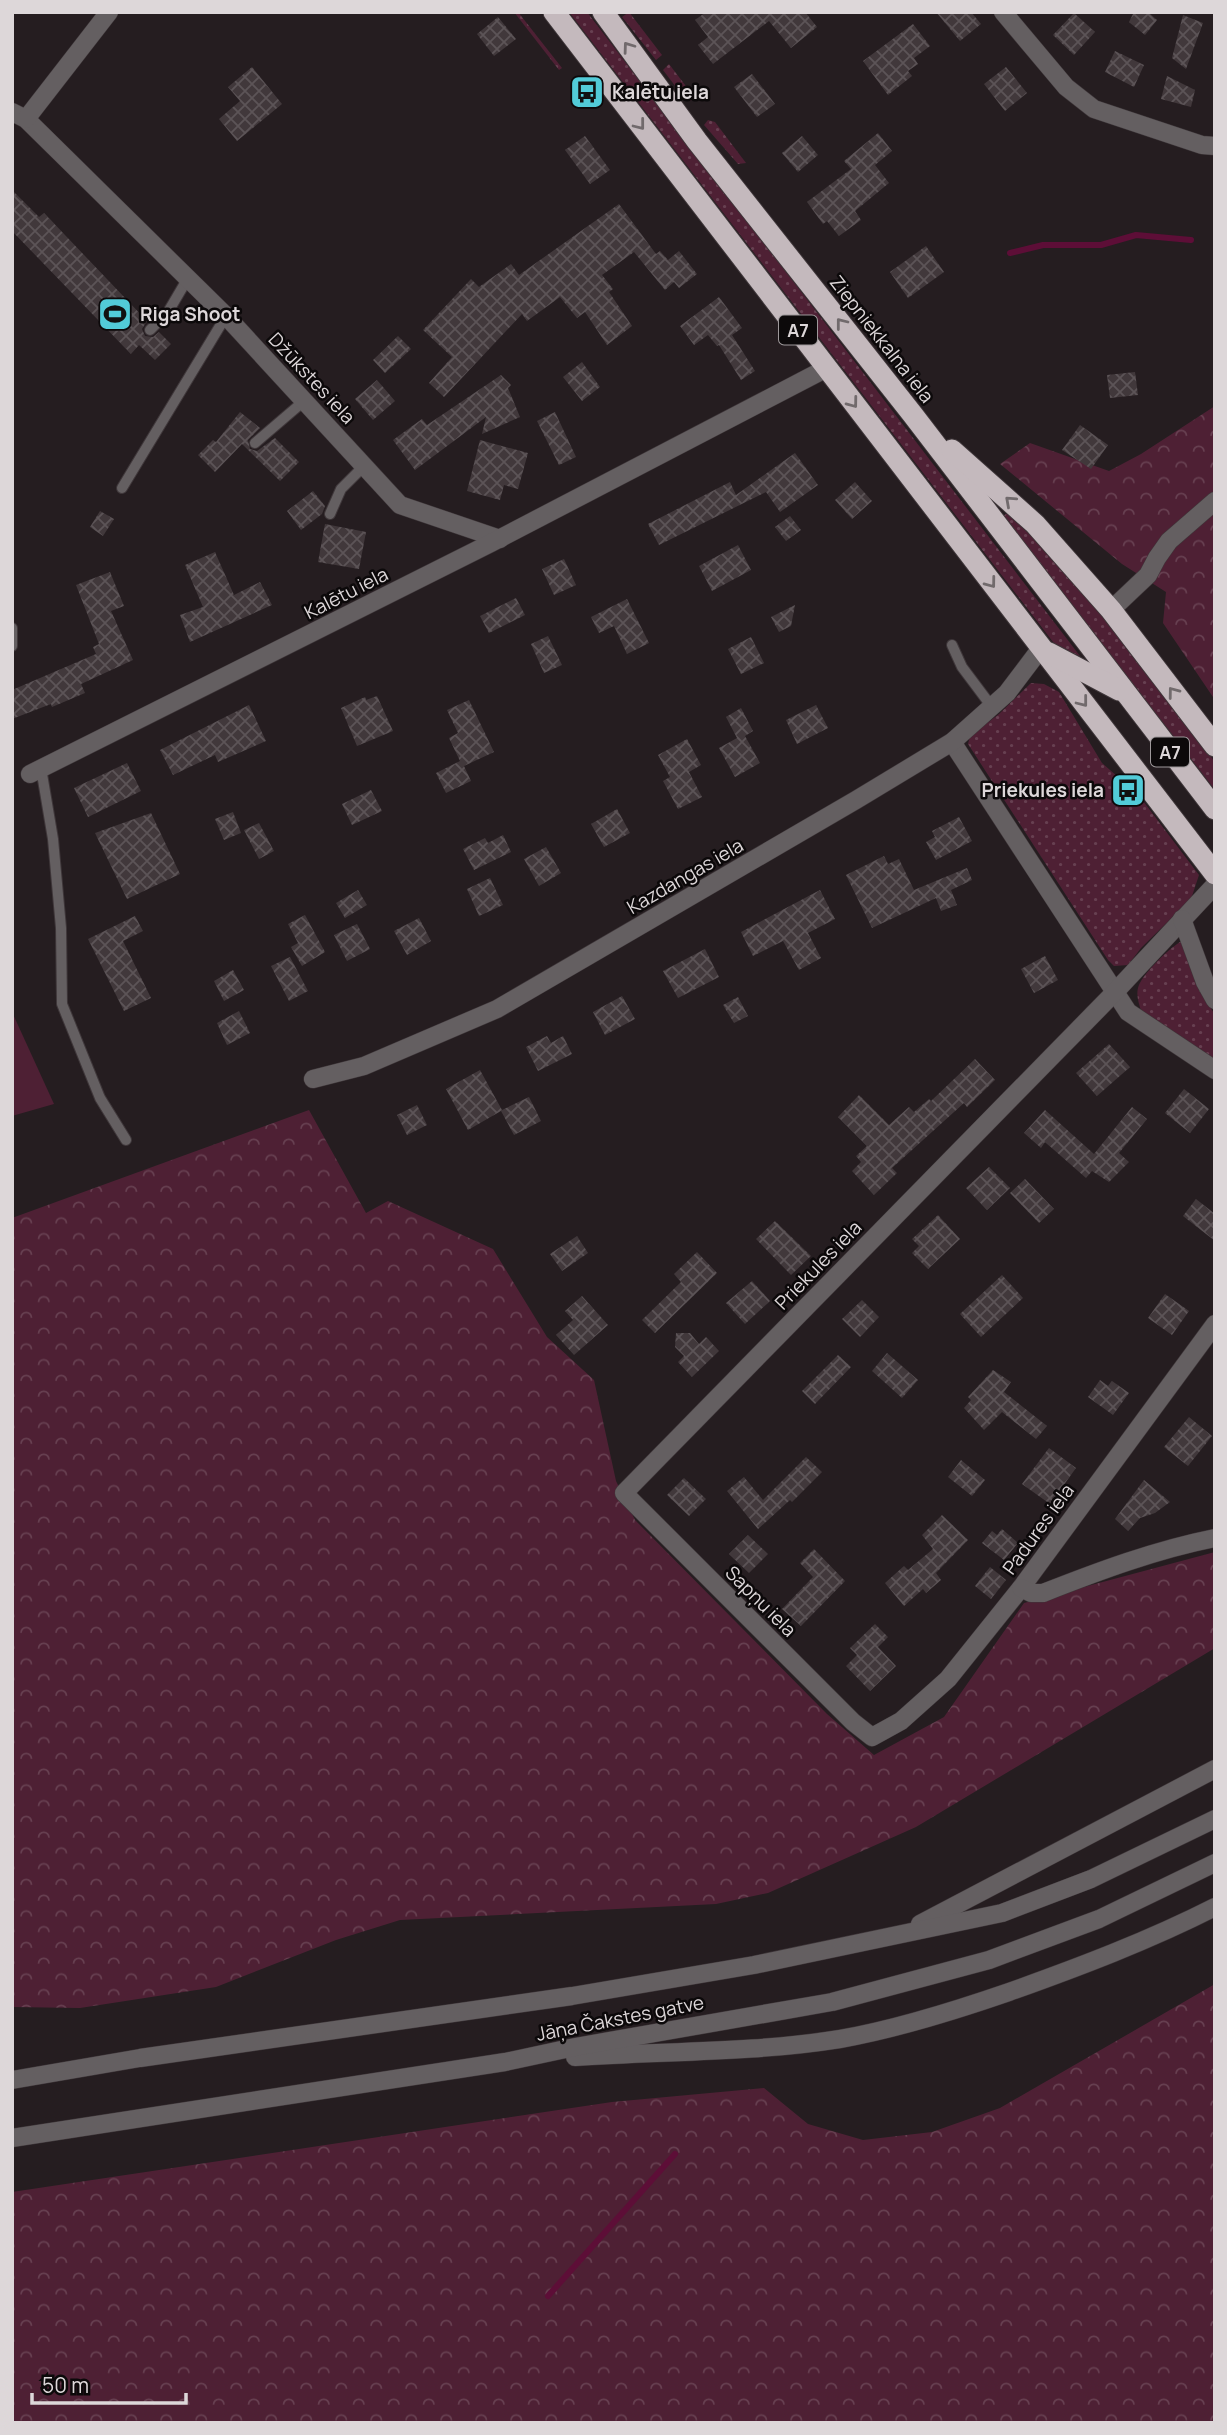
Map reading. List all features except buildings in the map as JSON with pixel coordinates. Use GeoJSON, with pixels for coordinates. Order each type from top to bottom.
{"type":"FeatureCollection","features":[{"type":"Feature","properties":{"kind":"highway","name":"Ziepniekkalna iela"},"geometry":{"type":"LineString","coordinates":[[554,12],[1215,874]]}},
{"type":"Feature","properties":{"kind":"highway","name":"Ziepniekkalna iela"},"geometry":{"type":"LineString","coordinates":[[603,12],[697,141],[913,415],[1215,809]]}},
{"type":"Feature","properties":{"kind":"highway"},"geometry":{"type":"LineString","coordinates":[[913,415],[1035,524],[1111,610],[1215,746]]}},
{"type":"Feature","properties":{"kind":"highway","name":"Ziepniekkalna iela"},"geometry":{"type":"LineString","coordinates":[[1041,648],[1126,694]]}},
{"type":"Feature","properties":{"kind":"street"},"geometry":{"type":"LineString","coordinates":[[19,115],[108,12]]}},
{"type":"Feature","properties":{"kind":"street"},"geometry":{"type":"LineString","coordinates":[[1003,12],[1066,87],[1094,109],[1202,145],[1215,146]]}},
{"type":"Feature","properties":{"kind":"street","name":"Džūkstes iela"},"geometry":{"type":"LineString","coordinates":[[19,115],[226,316],[400,505],[500,539]]}},
{"type":"Feature","properties":{"kind":"street","name":"Kalētu iela"},"geometry":{"type":"LineString","coordinates":[[36,771],[500,539],[827,368]]}},
{"type":"Feature","properties":{"kind":"street"},"geometry":{"type":"LineString","coordinates":[[1111,610],[1148,575],[1169,541],[1215,501]]}},
{"type":"Feature","properties":{"kind":"street","name":"Kazdangas iela"},"geometry":{"type":"LineString","coordinates":[[313,1079],[364,1066],[497,1010],[952,742],[1007,693],[1041,648]]}},
{"type":"Feature","properties":{"kind":"street"},"geometry":{"type":"LineString","coordinates":[[952,742],[1128,1012],[1215,1070]]}},
{"type":"Feature","properties":{"kind":"street","name":"Priekules iela"},"geometry":{"type":"LineString","coordinates":[[624,1493],[1114,993],[1215,885]]}},
{"type":"Feature","properties":{"kind":"street"},"geometry":{"type":"LineString","coordinates":[[1182,919],[1205,982],[1215,1000]]}},
{"type":"Feature","properties":{"kind":"street","name":"Padures iela"},"geometry":{"type":"LineString","coordinates":[[872,1737],[901,1721],[948,1679],[1021,1588],[1215,1324]]}},
{"type":"Feature","properties":{"kind":"street","name":"Sapņu iela"},"geometry":{"type":"LineString","coordinates":[[624,1493],[853,1722],[872,1737]]}},
{"type":"Feature","properties":{"kind":"street"},"geometry":{"type":"LineString","coordinates":[[1021,1588],[1043,1593],[1121,1563],[1215,1538]]}},
{"type":"Feature","properties":{"kind":"street"},"geometry":{"type":"LineString","coordinates":[[904,1933],[1215,1769]]}},
{"type":"Feature","properties":{"kind":"street","name":"Jāņa Čakstes gatve"},"geometry":{"type":"LineString","coordinates":[[12,2080],[140,2058],[572,1996],[754,1965],[1002,1913],[1091,1879],[1215,1819]]}},
{"type":"Feature","properties":{"kind":"street","name":"Jāņa Čakstes gatve"},"geometry":{"type":"LineString","coordinates":[[12,2138],[505,2062],[575,2047],[832,2002],[989,1960],[1099,1919],[1215,1863]]}},
{"type":"Feature","properties":{"kind":"street"},"geometry":{"type":"LineString","coordinates":[[505,2062],[630,2053],[774,2048],[842,2038],[954,2011],[1087,1965],[1163,1933],[1215,1907]]}},
{"type":"Feature","properties":{"kind":"street"},"geometry":{"type":"LineString","coordinates":[[1163,1933],[1215,1917]]}},
{"type":"Feature","properties":{"kind":"lane"},"geometry":{"type":"LineString","coordinates":[[150,330],[168,312],[188,278]]}},
{"type":"Feature","properties":{"kind":"lane"},"geometry":{"type":"LineString","coordinates":[[121,488],[226,316]]}},
{"type":"Feature","properties":{"kind":"lane"},"geometry":{"type":"LineString","coordinates":[[256,443],[304,401]]}},
{"type":"Feature","properties":{"kind":"lane"},"geometry":{"type":"LineString","coordinates":[[330,514],[341,489],[364,466]]}},
{"type":"Feature","properties":{"kind":"lane"},"geometry":{"type":"LineString","coordinates":[[12,628],[12,646]]}},
{"type":"Feature","properties":{"kind":"lane"},"geometry":{"type":"LineString","coordinates":[[952,645],[962,667],[992,707]]}},
{"type":"Feature","properties":{"kind":"lane"},"geometry":{"type":"LineString","coordinates":[[36,771],[53,839],[61,928],[62,1004],[100,1098],[126,1140]]}},
{"type":"Feature","properties":{"kind":"green space"},"geometry":{"type":"Polygon","coordinates":[[[514,12],[518,12],[562,68],[559,70],[514,12]]]}},
{"type":"Feature","properties":{"kind":"green space"},"geometry":{"type":"Polygon","coordinates":[[[569,12],[587,12],[1080,656],[1064,652],[1053,642],[569,12]]]}},
{"type":"Feature","properties":{"kind":"green space"},"geometry":{"type":"Polygon","coordinates":[[[629,12],[662,55],[656,60],[622,17],[629,12]]]}},
{"type":"Feature","properties":{"kind":"green space"},"geometry":{"type":"Polygon","coordinates":[[[669,64],[695,98],[690,101],[685,99],[663,70],[669,64]]]}},
{"type":"Feature","properties":{"kind":"green space"},"geometry":{"type":"Polygon","coordinates":[[[708,120],[715,122],[746,163],[738,164],[704,125],[708,120]]]}},
{"type":"Feature","properties":{"kind":"green space"},"geometry":{"type":"Polygon","coordinates":[[[1215,406],[1215,700],[1163,623],[1166,592],[1122,564],[1000,464],[1030,443],[1109,471],[1141,454],[1215,406]]]}},
{"type":"Feature","properties":{"kind":"green space"},"geometry":{"type":"Polygon","coordinates":[[[1009,512],[1053,557],[1112,626],[1215,762],[1215,790],[1003,516],[1009,512]]]}},
{"type":"Feature","properties":{"kind":"green space"},"geometry":{"type":"Polygon","coordinates":[[[1031,683],[1044,684],[1059,692],[1102,763],[1131,785],[1199,875],[1191,899],[1141,948],[1128,965],[1114,966],[1108,960],[968,744],[970,736],[999,714],[1031,683]]]}},
{"type":"Feature","properties":{"kind":"green space"},"geometry":{"type":"Polygon","coordinates":[[[1182,941],[1187,949],[1195,982],[1215,1015],[1215,1062],[1141,1011],[1139,1005],[1137,991],[1144,976],[1182,941]]]}},
{"type":"Feature","properties":{"kind":"green space"},"geometry":{"type":"Polygon","coordinates":[[[12,1012],[54,1104],[12,1116],[12,1012]]]}},
{"type":"Feature","properties":{"kind":"green space"},"geometry":{"type":"Polygon","coordinates":[[[309,1110],[366,1213],[388,1201],[493,1249],[547,1337],[594,1380],[616,1481],[635,1520],[827,1714],[874,1755],[944,1717],[1024,1603],[1215,1552],[1215,1648],[916,1827],[768,1893],[716,1904],[400,1920],[336,1940],[216,1987],[80,2008],[12,2007],[12,1218],[309,1110]]]}},
{"type":"Feature","properties":{"kind":"green space"},"geometry":{"type":"Polygon","coordinates":[[[1215,1984],[1215,2423],[12,2423],[12,2192],[612,2102],[764,2088],[808,2124],[863,2140],[932,2132],[1000,2108],[1215,1984]]]}},
{"type":"Feature","properties":{"kind":"waterway"},"geometry":{"type":"LineString","coordinates":[[1010,253],[1043,245],[1101,245],[1136,235],[1191,240]]}},
{"type":"Feature","properties":{"kind":"waterway"},"geometry":{"type":"LineString","coordinates":[[548,2296],[675,2154]]}},
{"type":"Feature","properties":{"kind":"place","name":"Kalētu iela"},"geometry":{"type":"Point","coordinates":[587,92]}},
{"type":"Feature","properties":{"kind":"place","name":"Riga Shoot"},"geometry":{"type":"Point","coordinates":[115,314]}},
{"type":"Feature","properties":{"kind":"place","name":"Priekules iela"},"geometry":{"type":"Point","coordinates":[1128,790]}}]}
